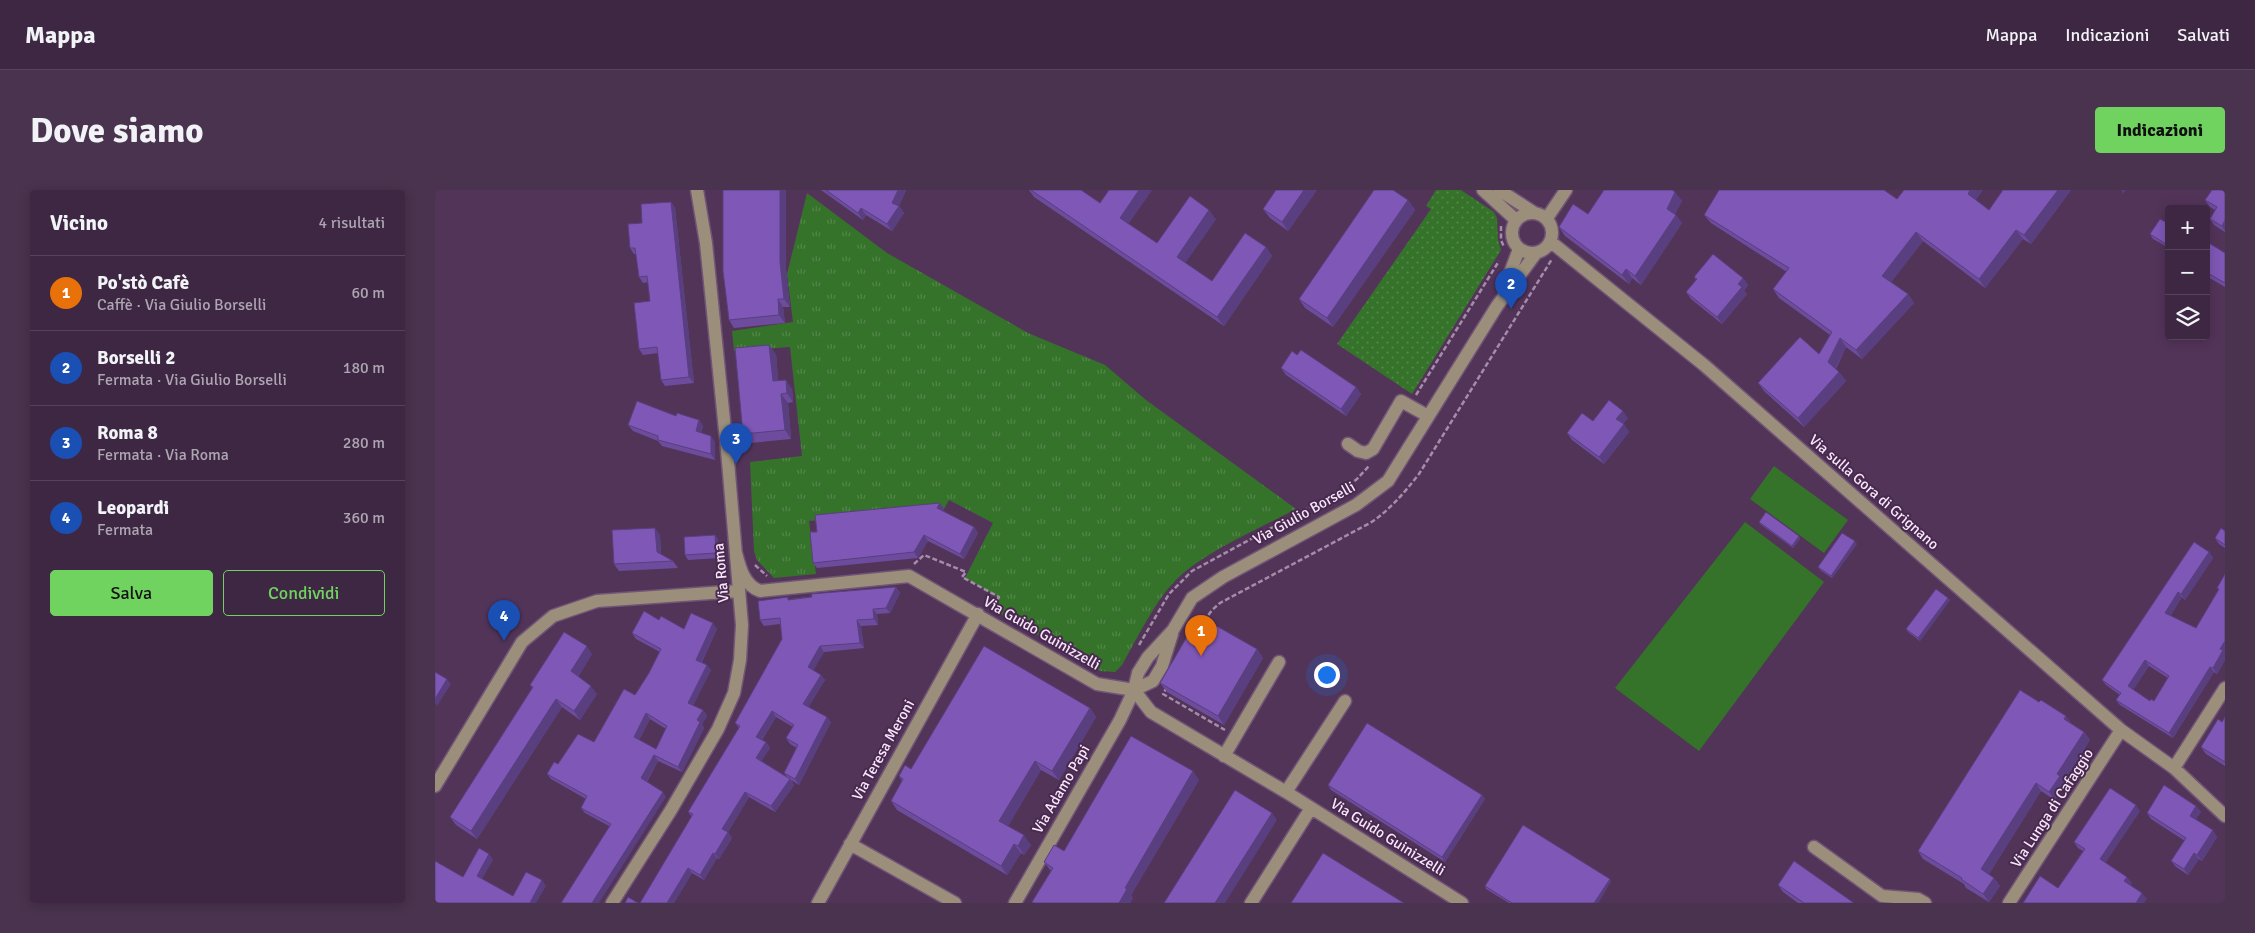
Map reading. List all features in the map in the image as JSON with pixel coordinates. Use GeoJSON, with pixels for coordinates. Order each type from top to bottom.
{"type":"FeatureCollection","features":[{"type":"Feature","properties":{"kind":"street","name":"Via Roma"},"geometry":{"type":"LineString","coordinates":[[686,190],[699,208]]}},
{"type":"Feature","properties":{"kind":"street","name":"Via Roma"},"geometry":{"type":"LineString","coordinates":[[612,903],[671,810],[719,729],[734,693],[737,677],[742,625],[706,243],[697,190]]}},
{"type":"Feature","properties":{"kind":"street"},"geometry":{"type":"LineString","coordinates":[[1483,190],[1516,220]]}},
{"type":"Feature","properties":{"kind":"street"},"geometry":{"type":"LineString","coordinates":[[1499,190],[1533,212],[1547,218],[1552,227],[1551,242],[1545,249],[1536,253],[1525,252],[1519,248],[1513,240],[1512,233],[1516,220],[1533,212]]}},
{"type":"Feature","properties":{"kind":"street"},"geometry":{"type":"LineString","coordinates":[[1547,218],[1566,190]]}},
{"type":"Feature","properties":{"kind":"street","name":"Via sulla Gora di Grignano"},"geometry":{"type":"LineString","coordinates":[[1551,242],[1704,365],[2121,730],[2174,768],[2225,816]]}},
{"type":"Feature","properties":{"kind":"street","name":"Via Giulio Borselli"},"geometry":{"type":"LineString","coordinates":[[1497,306],[1519,248]]}},
{"type":"Feature","properties":{"kind":"street","name":"Via Giulio Borselli"},"geometry":{"type":"LineString","coordinates":[[1134,690],[1153,682],[1162,666],[1173,630],[1192,598],[1223,577],[1356,505],[1388,481],[1497,306],[1536,253]]}},
{"type":"Feature","properties":{"kind":"street"},"geometry":{"type":"LineString","coordinates":[[1349,444],[1358,451],[1366,453],[1373,449],[1401,401],[1429,416]]}},
{"type":"Feature","properties":{"kind":"street"},"geometry":{"type":"LineString","coordinates":[[736,553],[746,579],[754,588],[760,591],[748,599],[742,625]]}},
{"type":"Feature","properties":{"kind":"street","name":"Via Guido Guinizzelli"},"geometry":{"type":"LineString","coordinates":[[760,591],[909,576],[1097,684],[1134,690],[1151,712],[1286,792],[1463,903]]}},
{"type":"Feature","properties":{"kind":"street"},"geometry":{"type":"LineString","coordinates":[[435,786],[522,642],[553,616],[597,601],[739,591]]}},
{"type":"Feature","properties":{"kind":"street","name":"Via Teresa Meroni"},"geometry":{"type":"LineString","coordinates":[[818,903],[978,614]]}},
{"type":"Feature","properties":{"kind":"street"},"geometry":{"type":"LineString","coordinates":[[1224,756],[1279,662]]}},
{"type":"Feature","properties":{"kind":"street"},"geometry":{"type":"LineString","coordinates":[[2174,768],[2225,688]]}},
{"type":"Feature","properties":{"kind":"street","name":"Via Adamo Papi"},"geometry":{"type":"LineString","coordinates":[[1015,903],[1120,720],[1134,690]]}},
{"type":"Feature","properties":{"kind":"street"},"geometry":{"type":"LineString","coordinates":[[1286,792],[1345,700]]}},
{"type":"Feature","properties":{"kind":"street","name":"Via Lunga di Cafaggio"},"geometry":{"type":"LineString","coordinates":[[2009,903],[2121,730]]}},
{"type":"Feature","properties":{"kind":"street"},"geometry":{"type":"LineString","coordinates":[[1251,903],[1311,808]]}},
{"type":"Feature","properties":{"kind":"street"},"geometry":{"type":"LineString","coordinates":[[850,844],[955,903]]}},
{"type":"Feature","properties":{"kind":"street"},"geometry":{"type":"LineString","coordinates":[[1813,847],[1881,896],[1918,899],[1925,903]]}},
{"type":"Feature","properties":{"kind":"path"},"geometry":{"type":"LineString","coordinates":[[1502,218],[1501,240],[1505,250]]}},
{"type":"Feature","properties":{"kind":"path"},"geometry":{"type":"LineString","coordinates":[[1409,406],[1500,258]]}},
{"type":"Feature","properties":{"kind":"path"},"geometry":{"type":"LineString","coordinates":[[1136,650],[1169,594],[1191,571],[1345,488],[1357,479],[1374,461]]}},
{"type":"Feature","properties":{"kind":"path"},"geometry":{"type":"LineString","coordinates":[[906,565],[916,564],[924,555],[965,572],[962,577],[999,597],[991,610]]}},
{"type":"Feature","properties":{"kind":"green space"},"geometry":{"type":"Polygon","coordinates":[[[1436,190],[1461,190],[1494,212],[1497,218],[1498,240],[1501,250],[1412,394],[1337,344],[1431,209],[1426,206],[1436,190]]]}},
{"type":"Feature","properties":{"kind":"green space"},"geometry":{"type":"Polygon","coordinates":[[[807,193],[887,253],[1028,333],[1105,365],[1146,400],[1296,509],[1234,540],[1204,558],[1178,578],[1155,607],[1122,665],[1115,672],[1100,671],[992,609],[998,597],[965,578],[993,523],[949,500],[944,509],[809,521],[816,574],[774,578],[757,560],[754,551],[750,462],[802,456],[790,347],[734,351],[732,331],[793,322],[787,274],[807,193]]]}},
{"type":"Feature","properties":{"kind":"green space"},"geometry":{"type":"Polygon","coordinates":[[[1774,466],[1848,520],[1824,553],[1750,499],[1774,466]]]}},
{"type":"Feature","properties":{"kind":"green space"},"geometry":{"type":"Polygon","coordinates":[[[1745,522],[1824,582],[1699,751],[1615,688],[1745,522]]]}},
{"type":"Feature","properties":{"kind":"building"},"geometry":{"type":"Polygon","coordinates":[[[723,190],[780,190],[780,262],[784,299],[778,299],[779,315],[729,320],[723,271],[723,190]]]}},
{"type":"Feature","properties":{"kind":"building"},"geometry":{"type":"Polygon","coordinates":[[[826,190],[898,190],[892,203],[899,206],[887,224],[861,208],[858,213],[826,190]]]}},
{"type":"Feature","properties":{"kind":"building"},"geometry":{"type":"Polygon","coordinates":[[[1031,190],[1081,190],[1100,203],[1109,190],[1139,190],[1120,218],[1157,243],[1190,196],[1209,210],[1177,257],[1212,281],[1245,233],[1266,247],[1217,317],[1031,190]]]}},
{"type":"Feature","properties":{"kind":"building"},"geometry":{"type":"Polygon","coordinates":[[[1276,190],[1304,190],[1282,222],[1263,209],[1276,190]]]}},
{"type":"Feature","properties":{"kind":"building"},"geometry":{"type":"Polygon","coordinates":[[[1374,190],[1393,190],[1408,200],[1327,318],[1299,299],[1374,190]]]}},
{"type":"Feature","properties":{"kind":"building"},"geometry":{"type":"Polygon","coordinates":[[[1604,190],[1672,190],[1675,192],[1667,209],[1676,215],[1635,276],[1626,269],[1622,275],[1559,227],[1573,204],[1588,214],[1604,190]]]}},
{"type":"Feature","properties":{"kind":"building"},"geometry":{"type":"Polygon","coordinates":[[[1719,190],[1884,190],[1897,199],[1904,190],[1970,190],[1968,194],[1989,210],[2003,190],[2058,190],[2024,235],[2016,230],[1979,279],[1916,232],[1882,276],[1908,294],[1856,350],[1840,338],[1828,362],[1839,372],[1798,418],[1758,383],[1800,337],[1819,354],[1832,332],[1773,289],[1789,268],[1704,215],[1719,190]]]}},
{"type":"Feature","properties":{"kind":"building"},"geometry":{"type":"Polygon","coordinates":[[[2212,190],[2225,190],[2225,220],[2222,226],[2210,219],[2217,207],[2205,200],[2212,190]]]}},
{"type":"Feature","properties":{"kind":"building"},"geometry":{"type":"Polygon","coordinates":[[[671,202],[689,377],[661,380],[657,347],[639,349],[634,303],[650,301],[647,276],[639,277],[635,248],[630,248],[628,224],[642,223],[641,204],[671,202]]]}},
{"type":"Feature","properties":{"kind":"building"},"geometry":{"type":"Polygon","coordinates":[[[2160,219],[2165,222],[2165,243],[2150,234],[2160,219]]]}},
{"type":"Feature","properties":{"kind":"building"},"geometry":{"type":"Polygon","coordinates":[[[2210,244],[2225,253],[2225,283],[2210,274],[2210,244]]]}},
{"type":"Feature","properties":{"kind":"building"},"geometry":{"type":"Polygon","coordinates":[[[1713,254],[1743,278],[1738,284],[1742,287],[1717,317],[1686,292],[1697,279],[1694,277],[1713,254]]]}},
{"type":"Feature","properties":{"kind":"building"},"geometry":{"type":"Polygon","coordinates":[[[769,345],[773,381],[786,380],[787,393],[781,394],[785,430],[743,434],[735,348],[769,345]]]}},
{"type":"Feature","properties":{"kind":"building"},"geometry":{"type":"Polygon","coordinates":[[[1301,350],[1356,387],[1341,409],[1281,368],[1292,351],[1297,355],[1301,350]]]}},
{"type":"Feature","properties":{"kind":"building"},"geometry":{"type":"Polygon","coordinates":[[[1609,400],[1623,411],[1616,419],[1624,424],[1599,457],[1567,433],[1582,413],[1593,421],[1609,400]]]}},
{"type":"Feature","properties":{"kind":"building"},"geometry":{"type":"Polygon","coordinates":[[[637,401],[676,416],[677,413],[699,420],[696,431],[711,436],[711,454],[658,440],[658,436],[628,425],[637,401]]]}},
{"type":"Feature","properties":{"kind":"building"},"geometry":{"type":"Polygon","coordinates":[[[940,503],[937,508],[974,527],[960,554],[924,535],[914,552],[813,563],[810,532],[817,532],[815,515],[940,503]]]}},
{"type":"Feature","properties":{"kind":"building"},"geometry":{"type":"Polygon","coordinates":[[[1766,512],[1799,536],[1792,546],[1759,522],[1766,512]]]}},
{"type":"Feature","properties":{"kind":"building"},"geometry":{"type":"Polygon","coordinates":[[[655,528],[657,552],[673,561],[614,564],[612,530],[655,528]]]}},
{"type":"Feature","properties":{"kind":"building"},"geometry":{"type":"Polygon","coordinates":[[[2221,528],[2225,531],[2225,545],[2215,538],[2221,528]]]}},
{"type":"Feature","properties":{"kind":"building"},"geometry":{"type":"Polygon","coordinates":[[[1842,533],[1855,541],[1831,576],[1818,567],[1842,533]]]}},
{"type":"Feature","properties":{"kind":"building"},"geometry":{"type":"Polygon","coordinates":[[[715,535],[716,553],[685,555],[684,537],[715,535]]]}},
{"type":"Feature","properties":{"kind":"building"},"geometry":{"type":"Polygon","coordinates":[[[2194,542],[2209,552],[2181,594],[2178,592],[2165,613],[2196,628],[2219,589],[2217,588],[2225,574],[2225,641],[2220,649],[2223,650],[2213,668],[2210,667],[2169,733],[2116,700],[2121,693],[2102,680],[2194,542]],[[2145,660],[2128,686],[2150,701],[2151,699],[2154,701],[2169,676],[2145,660]]]}},
{"type":"Feature","properties":{"kind":"building"},"geometry":{"type":"Polygon","coordinates":[[[896,587],[886,608],[873,609],[874,619],[857,620],[860,643],[820,646],[808,667],[821,675],[803,704],[827,717],[795,779],[784,773],[798,745],[786,738],[794,725],[772,711],[756,737],[766,742],[756,758],[790,779],[771,806],[745,792],[722,829],[728,832],[700,875],[688,868],[667,903],[640,903],[693,814],[688,812],[740,726],[735,723],[782,639],[780,618],[760,620],[758,601],[788,597],[788,600],[812,597],[811,594],[896,587]]]}},
{"type":"Feature","properties":{"kind":"building"},"geometry":{"type":"Polygon","coordinates":[[[1936,589],[1948,598],[1918,638],[1906,629],[1936,589]]]}},
{"type":"Feature","properties":{"kind":"building"},"geometry":{"type":"Polygon","coordinates":[[[644,611],[659,620],[661,616],[684,629],[691,613],[713,623],[696,660],[707,665],[688,703],[703,710],[697,720],[700,722],[678,767],[654,755],[641,778],[663,792],[592,903],[561,903],[611,824],[581,808],[587,796],[547,774],[554,762],[558,764],[578,734],[594,742],[624,689],[635,695],[649,673],[661,649],[632,633],[644,611]],[[646,713],[634,737],[656,749],[667,726],[646,713]]]}},
{"type":"Feature","properties":{"kind":"building"},"geometry":{"type":"Polygon","coordinates":[[[1199,616],[1257,649],[1218,716],[1160,683],[1199,616]]]}},
{"type":"Feature","properties":{"kind":"building"},"geometry":{"type":"Polygon","coordinates":[[[564,632],[587,646],[571,671],[591,686],[574,711],[556,699],[471,831],[450,817],[533,687],[530,685],[564,632]]]}},
{"type":"Feature","properties":{"kind":"building"},"geometry":{"type":"Polygon","coordinates":[[[984,646],[1090,708],[1052,771],[1035,761],[999,821],[1024,835],[1018,846],[1014,844],[1001,866],[891,801],[903,779],[899,776],[905,765],[911,769],[984,646]]]}},
{"type":"Feature","properties":{"kind":"building"},"geometry":{"type":"Polygon","coordinates":[[[435,672],[447,679],[435,699],[435,672]]]}},
{"type":"Feature","properties":{"kind":"building"},"geometry":{"type":"Polygon","coordinates":[[[2020,690],[2039,702],[2041,700],[2066,716],[2064,719],[2084,732],[2057,774],[2060,776],[2049,792],[2036,783],[1981,869],[1994,878],[1983,894],[1962,878],[1918,851],[2020,690]]]}},
{"type":"Feature","properties":{"kind":"building"},"geometry":{"type":"Polygon","coordinates":[[[2225,717],[2225,762],[2201,747],[2218,719],[2222,722],[2225,717]]]}},
{"type":"Feature","properties":{"kind":"building"},"geometry":{"type":"Polygon","coordinates":[[[1367,723],[1482,795],[1442,857],[1328,785],[1367,723]]]}},
{"type":"Feature","properties":{"kind":"building"},"geometry":{"type":"Polygon","coordinates":[[[1131,736],[1193,771],[1125,888],[1127,889],[1119,903],[1032,902],[1053,868],[1044,862],[1054,845],[1064,851],[1131,736]]]}},
{"type":"Feature","properties":{"kind":"building"},"geometry":{"type":"Polygon","coordinates":[[[2164,785],[2196,806],[2190,816],[2213,830],[2197,855],[2194,853],[2184,869],[2171,861],[2186,838],[2147,813],[2164,785]]]}},
{"type":"Feature","properties":{"kind":"building"},"geometry":{"type":"Polygon","coordinates":[[[2110,788],[2136,805],[2100,859],[2127,877],[2124,881],[2142,893],[2136,903],[2023,903],[2040,876],[2058,888],[2085,849],[2074,842],[2110,788]]]}},
{"type":"Feature","properties":{"kind":"building"},"geometry":{"type":"Polygon","coordinates":[[[1235,790],[1272,813],[1215,903],[1164,903],[1235,790]]]}},
{"type":"Feature","properties":{"kind":"building"},"geometry":{"type":"Polygon","coordinates":[[[1523,825],[1610,879],[1594,903],[1512,903],[1485,886],[1523,825]]]}},
{"type":"Feature","properties":{"kind":"building"},"geometry":{"type":"Polygon","coordinates":[[[479,848],[489,854],[477,876],[513,896],[526,872],[542,880],[530,903],[435,903],[435,861],[463,877],[479,848]]]}},
{"type":"Feature","properties":{"kind":"building"},"geometry":{"type":"Polygon","coordinates":[[[1323,853],[1404,903],[1291,903],[1323,853]]]}},
{"type":"Feature","properties":{"kind":"building"},"geometry":{"type":"Polygon","coordinates":[[[1794,861],[1854,903],[1804,903],[1778,885],[1794,861]]]}},
{"type":"Feature","properties":{"kind":"building"},"geometry":{"type":"Polygon","coordinates":[[[628,897],[638,903],[625,903],[628,897]]]}},
{"type":"Feature","properties":{"kind":"place","name":"Borselli 2"},"geometry":{"type":"Point","coordinates":[1511,309]}},
{"type":"Feature","properties":{"kind":"place","name":"Roma 8"},"geometry":{"type":"Point","coordinates":[736,464]}},
{"type":"Feature","properties":{"kind":"place","name":"Leopardi"},"geometry":{"type":"Point","coordinates":[504,641]}},
{"type":"Feature","properties":{"kind":"place","name":"Po'stò Cafè"},"geometry":{"type":"Point","coordinates":[1201,656]}}]}
